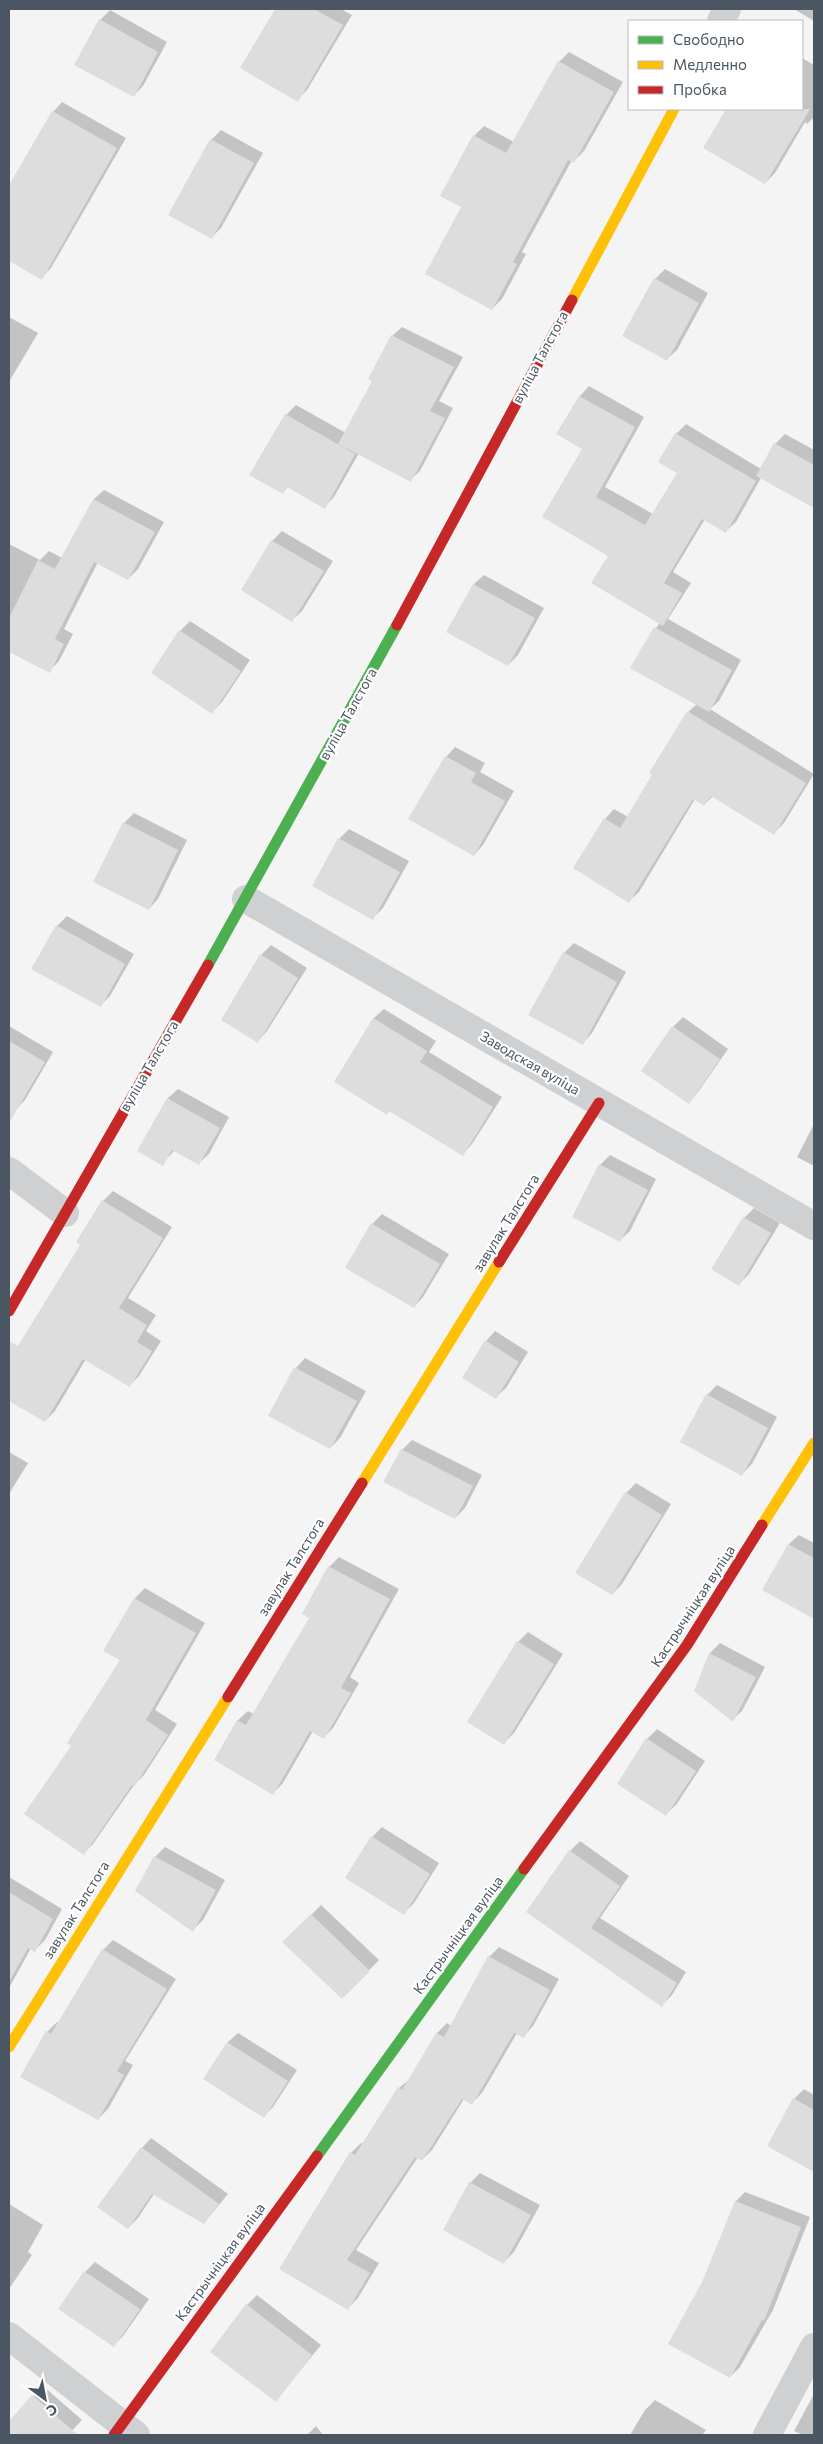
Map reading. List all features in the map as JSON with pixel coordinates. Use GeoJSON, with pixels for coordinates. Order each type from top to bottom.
{"type":"FeatureCollection","features":[{"type":"Feature","properties":{"kind":"street","name":"вуліца Талстога"},"geometry":{"type":"LineString","coordinates":[[9,1311],[246,900],[384,649],[673,110]]}},
{"type":"Feature","properties":{"kind":"street","name":"Заводская вуліца"},"geometry":{"type":"LineString","coordinates":[[246,900],[814,1226]]}},
{"type":"Feature","properties":{"kind":"street","name":"завулак Талстога"},"geometry":{"type":"LineString","coordinates":[[9,2047],[599,1103]]}},
{"type":"Feature","properties":{"kind":"street"},"geometry":{"type":"LineString","coordinates":[[9,1171],[65,1213]]}},
{"type":"Feature","properties":{"kind":"street","name":"Кастрычніцкая вуліца"},"geometry":{"type":"LineString","coordinates":[[124,2431],[687,1645],[814,1444]]}},
{"type":"Feature","properties":{"kind":"street"},"geometry":{"type":"LineString","coordinates":[[9,2336],[124,2431]]}},
{"type":"Feature","properties":{"kind":"street"},"geometry":{"type":"LineString","coordinates":[[767,2435],[814,2348]]}},
{"type":"Feature","properties":{"kind":"building"},"geometry":{"type":"Polygon","coordinates":[[[275,9],[314,9],[343,25],[298,102],[240,68],[275,9]]]}},
{"type":"Feature","properties":{"kind":"building"},"geometry":{"type":"Polygon","coordinates":[[[99,19],[158,52],[134,97],[74,65],[99,19]]]}},
{"type":"Feature","properties":{"kind":"building"},"geometry":{"type":"Polygon","coordinates":[[[558,61],[614,92],[574,163],[568,160],[513,262],[517,264],[492,310],[425,274],[461,207],[440,196],[473,135],[506,153],[558,61]]]}},
{"type":"Feature","properties":{"kind":"building"},"geometry":{"type":"Polygon","coordinates":[[[810,109],[765,184],[703,148],[725,110],[810,109]]]}},
{"type":"Feature","properties":{"kind":"building"},"geometry":{"type":"Polygon","coordinates":[[[52,111],[117,148],[42,280],[9,261],[9,185],[52,111]]]}},
{"type":"Feature","properties":{"kind":"building"},"geometry":{"type":"Polygon","coordinates":[[[210,139],[254,163],[212,239],[168,215],[210,139]]]}},
{"type":"Feature","properties":{"kind":"building"},"geometry":{"type":"Polygon","coordinates":[[[654,278],[699,303],[667,361],[622,336],[654,278]]]}},
{"type":"Feature","properties":{"kind":"building"},"geometry":{"type":"Polygon","coordinates":[[[391,335],[454,367],[430,411],[445,418],[411,482],[338,444],[372,381],[368,379],[391,335]]]}},
{"type":"Feature","properties":{"kind":"building"},"geometry":{"type":"Polygon","coordinates":[[[579,396],[635,427],[596,497],[645,525],[677,473],[658,462],[675,433],[756,481],[726,533],[702,519],[664,583],[682,593],[663,626],[591,583],[608,556],[542,517],[582,449],[556,434],[579,396]]]}},
{"type":"Feature","properties":{"kind":"building"},"geometry":{"type":"Polygon","coordinates":[[[285,414],[355,454],[325,509],[287,487],[283,494],[249,475],[285,414]]]}},
{"type":"Feature","properties":{"kind":"building"},"geometry":{"type":"Polygon","coordinates":[[[774,443],[814,465],[814,508],[756,476],[774,443]]]}},
{"type":"Feature","properties":{"kind":"building"},"geometry":{"type":"Polygon","coordinates":[[[93,499],[155,532],[128,580],[94,562],[55,639],[64,644],[50,673],[9,652],[9,618],[38,560],[55,569],[93,499]]]}},
{"type":"Feature","properties":{"kind":"building"},"geometry":{"type":"Polygon","coordinates":[[[271,540],[324,571],[292,622],[241,590],[271,540]]]}},
{"type":"Feature","properties":{"kind":"building"},"geometry":{"type":"Polygon","coordinates":[[[473,584],[535,618],[508,666],[446,632],[473,584]]]}},
{"type":"Feature","properties":{"kind":"building"},"geometry":{"type":"Polygon","coordinates":[[[654,627],[732,670],[709,712],[630,668],[654,627]]]}},
{"type":"Feature","properties":{"kind":"building"},"geometry":{"type":"Polygon","coordinates":[[[179,630],[241,671],[212,714],[151,673],[179,630]]]}},
{"type":"Feature","properties":{"kind":"building"},"geometry":{"type":"Polygon","coordinates":[[[687,711],[806,783],[774,835],[711,796],[704,806],[693,799],[629,903],[573,868],[604,818],[620,828],[652,775],[649,773],[687,711]]]}},
{"type":"Feature","properties":{"kind":"building"},"geometry":{"type":"Polygon","coordinates":[[[445,756],[476,773],[471,782],[505,801],[474,856],[408,819],[445,756]]]}},
{"type":"Feature","properties":{"kind":"building"},"geometry":{"type":"Polygon","coordinates":[[[123,822],[178,850],[149,910],[93,882],[123,822]]]}},
{"type":"Feature","properties":{"kind":"building"},"geometry":{"type":"Polygon","coordinates":[[[338,838],[400,872],[373,920],[312,886],[338,838]]]}},
{"type":"Feature","properties":{"kind":"building"},"geometry":{"type":"Polygon","coordinates":[[[56,925],[125,964],[101,1007],[31,969],[56,925]]]}},
{"type":"Feature","properties":{"kind":"building"},"geometry":{"type":"Polygon","coordinates":[[[563,952],[617,982],[583,1045],[528,1015],[563,952]]]}},
{"type":"Feature","properties":{"kind":"building"},"geometry":{"type":"Polygon","coordinates":[[[260,954],[298,978],[258,1043],[221,1020],[260,954]]]}},
{"type":"Feature","properties":{"kind":"building"},"geometry":{"type":"Polygon","coordinates":[[[373,1018],[427,1051],[420,1062],[493,1107],[463,1156],[389,1111],[387,1115],[334,1082],[373,1018]]]}},
{"type":"Feature","properties":{"kind":"building"},"geometry":{"type":"Polygon","coordinates":[[[672,1026],[720,1059],[689,1104],[641,1071],[672,1026]]]}},
{"type":"Feature","properties":{"kind":"building"},"geometry":{"type":"Polygon","coordinates":[[[9,1041],[45,1062],[9,1123],[9,1041]]]}},
{"type":"Feature","properties":{"kind":"building"},"geometry":{"type":"Polygon","coordinates":[[[167,1098],[220,1128],[199,1165],[172,1150],[163,1166],[137,1151],[167,1098]]]}},
{"type":"Feature","properties":{"kind":"building"},"geometry":{"type":"Polygon","coordinates":[[[599,1164],[648,1190],[620,1242],[572,1217],[599,1164]]]}},
{"type":"Feature","properties":{"kind":"building"},"geometry":{"type":"Polygon","coordinates":[[[102,1200],[163,1238],[119,1308],[147,1325],[137,1342],[152,1351],[130,1387],[83,1359],[45,1422],[9,1401],[9,1341],[18,1346],[80,1245],[76,1242],[102,1200]]]}},
{"type":"Feature","properties":{"kind":"building"},"geometry":{"type":"Polygon","coordinates":[[[743,1217],[771,1233],[739,1286],[711,1269],[743,1217]]]}},
{"type":"Feature","properties":{"kind":"building"},"geometry":{"type":"Polygon","coordinates":[[[371,1223],[440,1264],[414,1308],[345,1268],[371,1223]]]}},
{"type":"Feature","properties":{"kind":"building"},"geometry":{"type":"Polygon","coordinates":[[[485,1340],[519,1362],[496,1399],[462,1378],[485,1340]]]}},
{"type":"Feature","properties":{"kind":"building"},"geometry":{"type":"Polygon","coordinates":[[[294,1367],[357,1401],[330,1449],[268,1416],[294,1367]]]}},
{"type":"Feature","properties":{"kind":"building"},"geometry":{"type":"Polygon","coordinates":[[[706,1394],[768,1428],[742,1476],[680,1442],[706,1394]]]}},
{"type":"Feature","properties":{"kind":"building"},"geometry":{"type":"Polygon","coordinates":[[[401,1449],[473,1486],[455,1519],[383,1482],[401,1449]]]}},
{"type":"Feature","properties":{"kind":"building"},"geometry":{"type":"Polygon","coordinates":[[[625,1492],[662,1515],[612,1595],[575,1573],[625,1492]]]}},
{"type":"Feature","properties":{"kind":"building"},"geometry":{"type":"Polygon","coordinates":[[[788,1544],[814,1558],[814,1619],[762,1590],[788,1544]]]}},
{"type":"Feature","properties":{"kind":"building"},"geometry":{"type":"Polygon","coordinates":[[[328,1566],[390,1599],[341,1688],[351,1693],[324,1739],[310,1731],[273,1795],[214,1760],[237,1720],[246,1725],[309,1618],[302,1614],[328,1566]]]}},
{"type":"Feature","properties":{"kind":"building"},"geometry":{"type":"Polygon","coordinates":[[[134,1598],[196,1633],[146,1720],[168,1735],[134,1787],[132,1785],[84,1855],[24,1814],[71,1746],[67,1743],[120,1660],[103,1651],[134,1598]]]}},
{"type":"Feature","properties":{"kind":"building"},"geometry":{"type":"Polygon","coordinates":[[[517,1641],[554,1664],[504,1745],[467,1722],[517,1641]]]}},
{"type":"Feature","properties":{"kind":"building"},"geometry":{"type":"Polygon","coordinates":[[[709,1653],[756,1677],[733,1722],[694,1691],[709,1653]]]}},
{"type":"Feature","properties":{"kind":"building"},"geometry":{"type":"Polygon","coordinates":[[[646,1738],[696,1771],[666,1816],[617,1784],[646,1738]]]}},
{"type":"Feature","properties":{"kind":"building"},"geometry":{"type":"Polygon","coordinates":[[[371,1836],[430,1874],[404,1915],[345,1878],[371,1836]]]}},
{"type":"Feature","properties":{"kind":"building"},"geometry":{"type":"Polygon","coordinates":[[[569,1850],[620,1886],[591,1928],[677,1983],[662,2007],[526,1912],[569,1850]]]}},
{"type":"Feature","properties":{"kind":"building"},"geometry":{"type":"Polygon","coordinates":[[[154,1856],[216,1890],[193,1932],[135,1891],[154,1856]]]}},
{"type":"Feature","properties":{"kind":"building"},"geometry":{"type":"Polygon","coordinates":[[[9,1892],[53,1919],[35,1952],[28,1948],[9,1982],[9,1892]]]}},
{"type":"Feature","properties":{"kind":"building"},"geometry":{"type":"Polygon","coordinates":[[[311,1914],[370,1971],[342,1999],[282,1942],[311,1914]]]}},
{"type":"Feature","properties":{"kind":"building"},"geometry":{"type":"Polygon","coordinates":[[[102,1949],[167,1989],[117,2071],[124,2075],[98,2120],[20,2077],[46,2031],[51,2034],[102,1949]]]}},
{"type":"Feature","properties":{"kind":"building"},"geometry":{"type":"Polygon","coordinates":[[[488,1956],[550,1990],[524,2038],[514,2033],[472,2105],[462,2099],[422,2161],[415,2157],[347,2260],[370,2273],[348,2310],[279,2269],[350,2152],[355,2155],[398,2087],[402,2090],[436,2033],[444,2037],[488,1956]]]}},
{"type":"Feature","properties":{"kind":"building"},"geometry":{"type":"Polygon","coordinates":[[[227,2042],[288,2081],[264,2118],[203,2079],[227,2042]]]}},
{"type":"Feature","properties":{"kind":"building"},"geometry":{"type":"Polygon","coordinates":[[[793,2098],[814,2110],[814,2172],[767,2146],[793,2098]]]}},
{"type":"Feature","properties":{"kind":"building"},"geometry":{"type":"Polygon","coordinates":[[[141,2147],[219,2204],[204,2224],[152,2194],[128,2229],[97,2207],[141,2147]]]}},
{"type":"Feature","properties":{"kind":"building"},"geometry":{"type":"Polygon","coordinates":[[[469,2182],[531,2215],[504,2264],[443,2230],[469,2182]]]}},
{"type":"Feature","properties":{"kind":"building"},"geometry":{"type":"Polygon","coordinates":[[[735,2201],[801,2227],[764,2321],[762,2320],[730,2378],[668,2344],[702,2282],[735,2201]]]}},
{"type":"Feature","properties":{"kind":"building"},"geometry":{"type":"Polygon","coordinates":[[[84,2271],[140,2309],[114,2347],[58,2309],[84,2271]]]}},
{"type":"Feature","properties":{"kind":"building"},"geometry":{"type":"Polygon","coordinates":[[[246,2304],[312,2355],[276,2402],[210,2352],[246,2304]]]}},
{"type":"Feature","properties":{"kind":"building"},"geometry":{"type":"Polygon","coordinates":[[[32,2395],[78,2435],[9,2435],[9,2421],[32,2395]]]}},
{"type":"Feature","properties":{"kind":"traffic: fast"},"geometry":{"type":"LineString","coordinates":[[208,965],[397,625]]}},
{"type":"Feature","properties":{"kind":"traffic: fast"},"geometry":{"type":"LineString","coordinates":[[317,2156],[524,1869]]}},
{"type":"Feature","properties":{"kind":"traffic: slow"},"geometry":{"type":"LineString","coordinates":[[572,300],[673,110]]}},
{"type":"Feature","properties":{"kind":"traffic: slow"},"geometry":{"type":"LineString","coordinates":[[362,1483],[499,1262]]}},
{"type":"Feature","properties":{"kind":"traffic: slow"},"geometry":{"type":"LineString","coordinates":[[762,1525],[814,1443]]}},
{"type":"Feature","properties":{"kind":"traffic: slow"},"geometry":{"type":"LineString","coordinates":[[9,2047],[228,1697]]}},
{"type":"Feature","properties":{"kind":"traffic: jam"},"geometry":{"type":"LineString","coordinates":[[397,625],[572,300]]}},
{"type":"Feature","properties":{"kind":"traffic: jam"},"geometry":{"type":"LineString","coordinates":[[9,1311],[208,965]]}},
{"type":"Feature","properties":{"kind":"traffic: jam"},"geometry":{"type":"LineString","coordinates":[[499,1262],[599,1103]]}},
{"type":"Feature","properties":{"kind":"traffic: jam"},"geometry":{"type":"LineString","coordinates":[[228,1697],[362,1483]]}},
{"type":"Feature","properties":{"kind":"traffic: jam"},"geometry":{"type":"LineString","coordinates":[[524,1869],[687,1645],[762,1525]]}},
{"type":"Feature","properties":{"kind":"traffic: jam"},"geometry":{"type":"LineString","coordinates":[[114,2435],[317,2156]]}}]}
